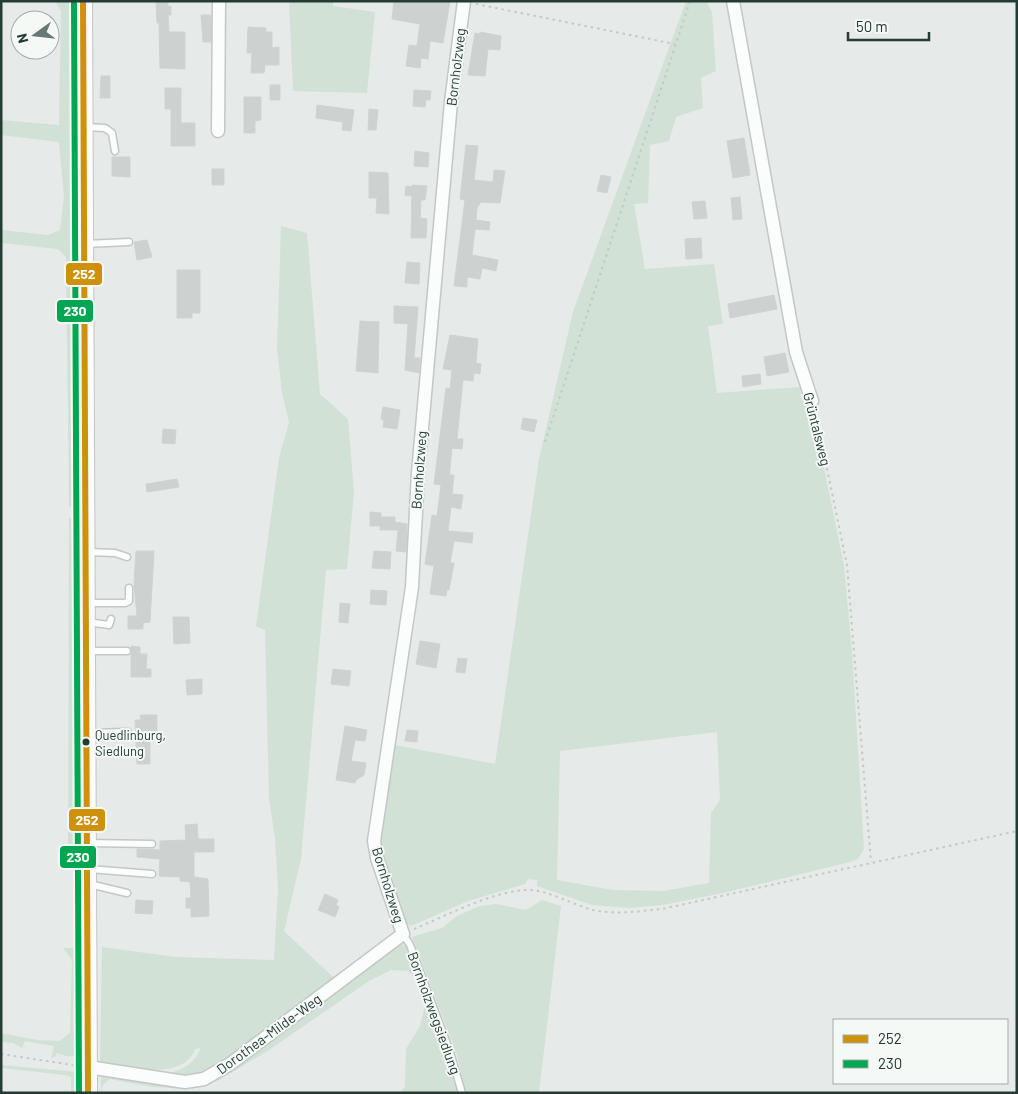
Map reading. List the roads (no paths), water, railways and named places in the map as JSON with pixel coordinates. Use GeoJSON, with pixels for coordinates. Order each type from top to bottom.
{"type":"FeatureCollection","features":[{"type":"Feature","properties":{"kind":"main road"},"geometry":{"type":"LineString","coordinates":[[83,1],[88,1093]]}},
{"type":"Feature","properties":{"kind":"street"},"geometry":{"type":"LineString","coordinates":[[218,132],[219,1]]}},
{"type":"Feature","properties":{"kind":"street","name":"Grüntalsweg"},"geometry":{"type":"LineString","coordinates":[[733,1],[796,352],[812,401]]}},
{"type":"Feature","properties":{"kind":"street","name":"Bornholzweg"},"geometry":{"type":"LineString","coordinates":[[403,934],[377,858],[374,841],[412,587],[419,463],[449,122],[464,2]]}},
{"type":"Feature","properties":{"kind":"street","name":"Dorothea-Milde-Weg"},"geometry":{"type":"LineString","coordinates":[[88,1068],[186,1082],[204,1079],[230,1064],[403,934]]}},
{"type":"Feature","properties":{"kind":"lane"},"geometry":{"type":"LineString","coordinates":[[83,127],[105,128],[112,133],[115,151]]}},
{"type":"Feature","properties":{"kind":"lane"},"geometry":{"type":"LineString","coordinates":[[84,244],[129,242]]}},
{"type":"Feature","properties":{"kind":"lane"},"geometry":{"type":"LineString","coordinates":[[86,552],[115,553],[127,557]]}},
{"type":"Feature","properties":{"kind":"lane"},"geometry":{"type":"LineString","coordinates":[[86,603],[125,603],[129,601],[129,588]]}},
{"type":"Feature","properties":{"kind":"lane"},"geometry":{"type":"LineString","coordinates":[[86,622],[109,624],[111,619]]}},
{"type":"Feature","properties":{"kind":"lane"},"geometry":{"type":"LineString","coordinates":[[86,650],[127,651]]}},
{"type":"Feature","properties":{"kind":"lane"},"geometry":{"type":"LineString","coordinates":[[87,733],[128,732]]}},
{"type":"Feature","properties":{"kind":"lane"},"geometry":{"type":"LineString","coordinates":[[87,843],[152,844]]}},
{"type":"Feature","properties":{"kind":"lane"},"geometry":{"type":"LineString","coordinates":[[87,876],[152,874]]}},
{"type":"Feature","properties":{"kind":"lane"},"geometry":{"type":"LineString","coordinates":[[87,876],[127,893]]}},
{"type":"Feature","properties":{"kind":"lane","name":"Bornholzwegsiedlung"},"geometry":{"type":"LineString","coordinates":[[403,934],[410,945],[450,1052],[462,1093]]}},
{"type":"Feature","properties":{"kind":"place","name":"Quedlinburg, Siedlung"},"geometry":{"type":"Point","coordinates":[86,742]}}]}
